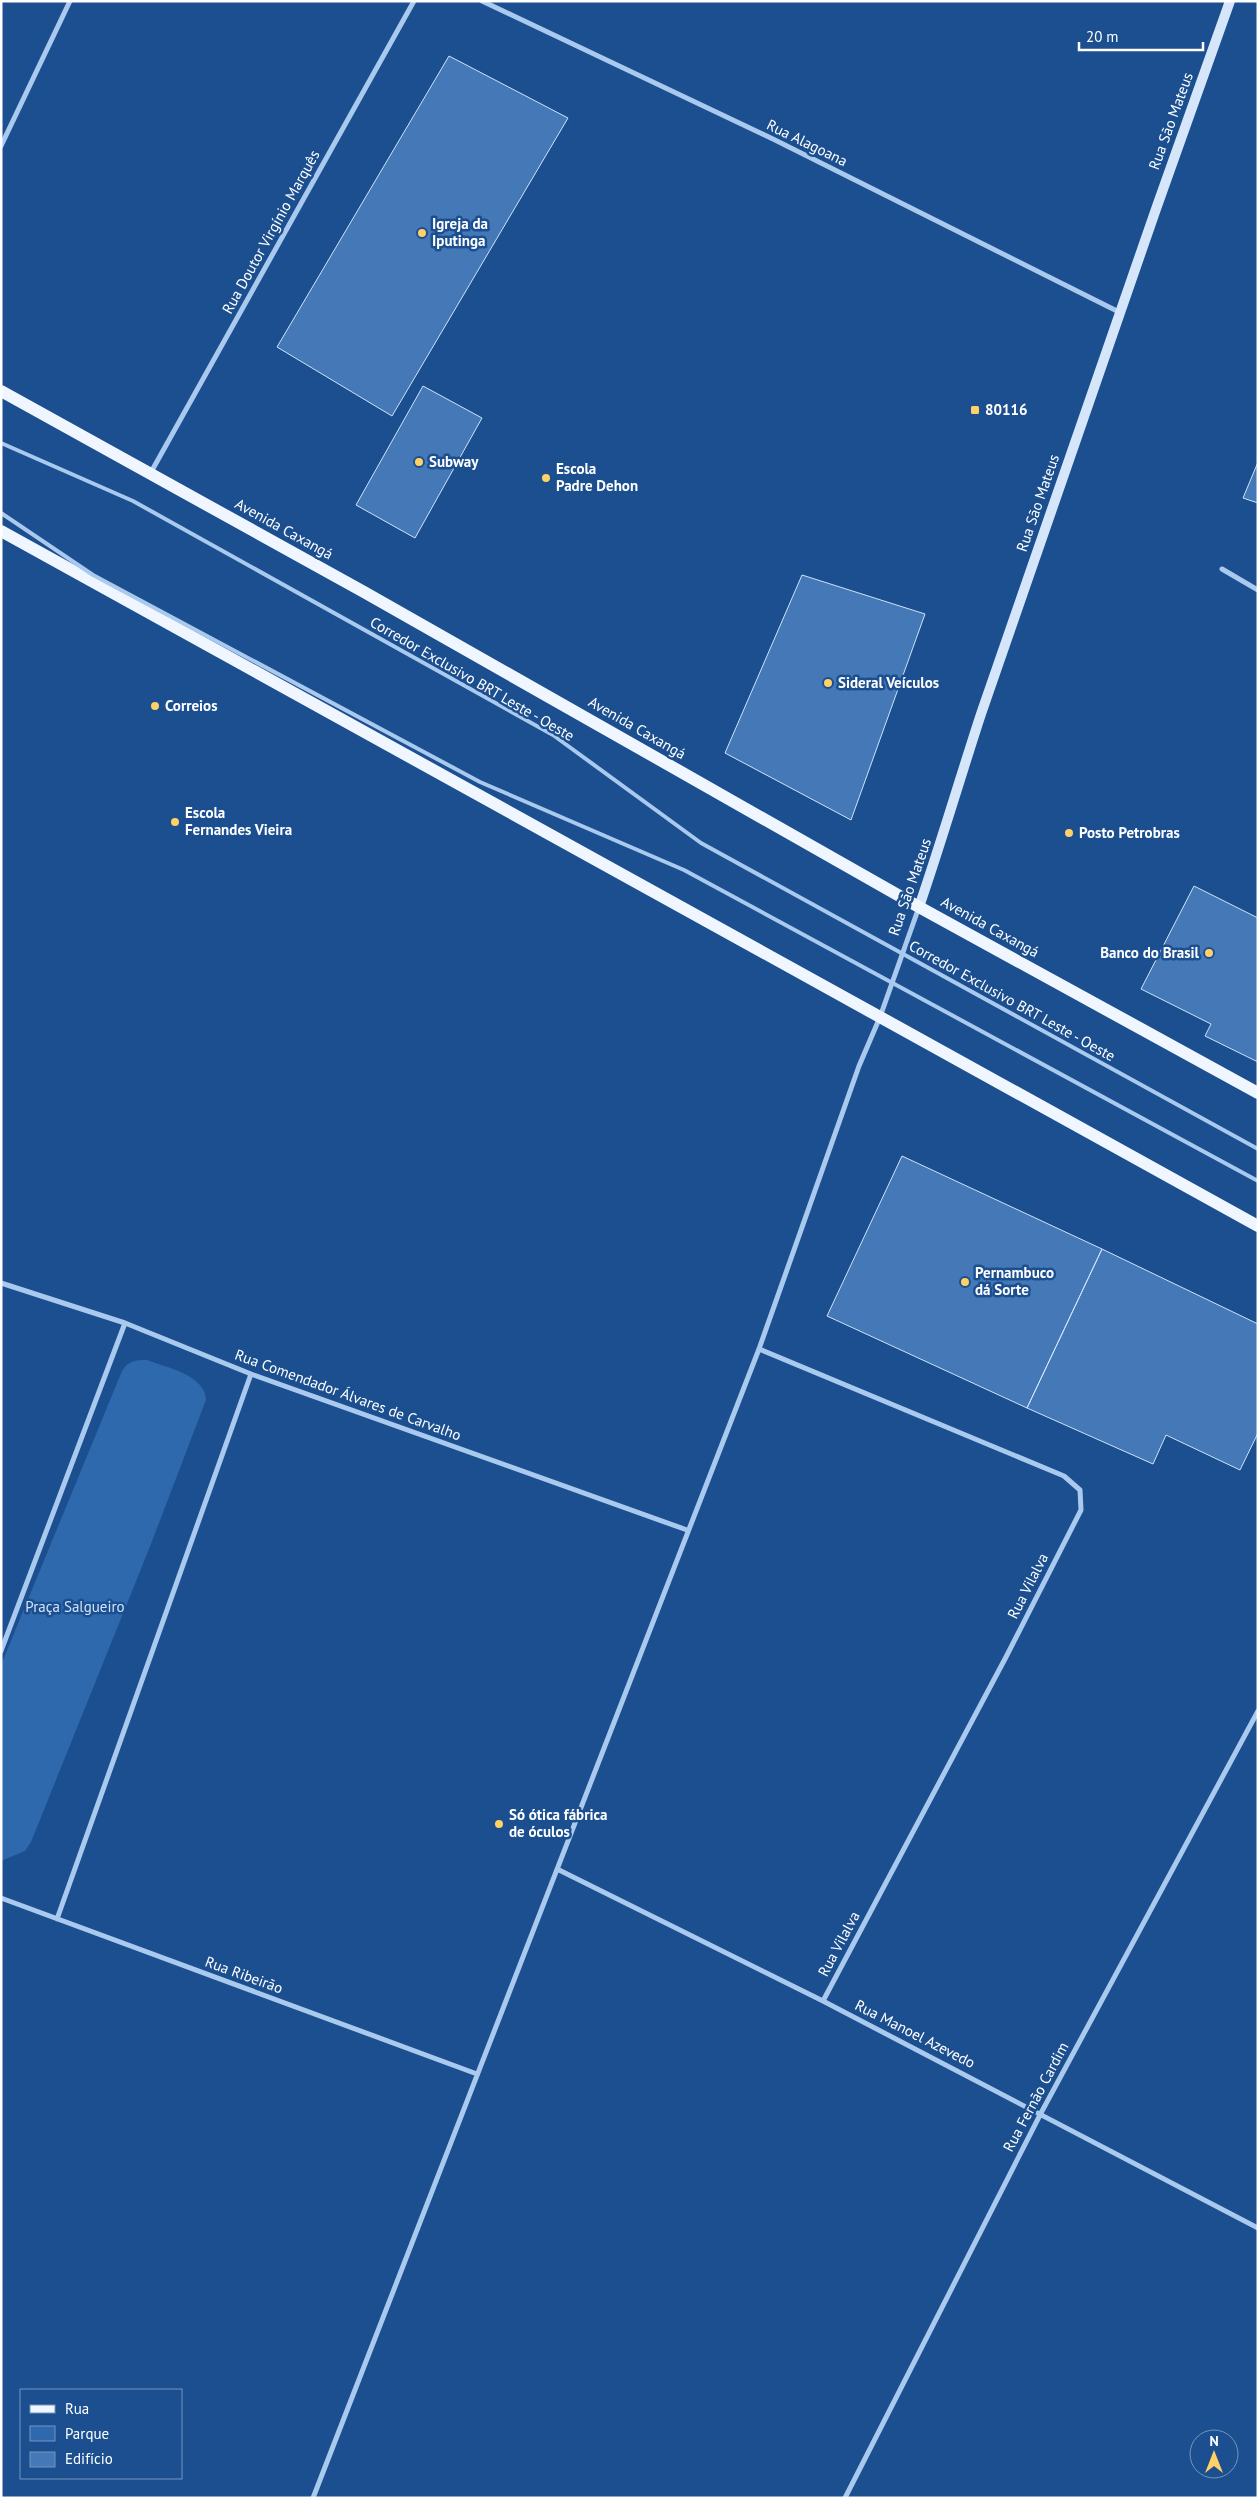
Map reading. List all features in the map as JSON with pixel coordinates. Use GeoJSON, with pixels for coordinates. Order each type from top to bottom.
{"type":"FeatureCollection","features":[{"type":"Feature","properties":{"kind":"main road","name":"Avenida Caxangá"},"geometry":{"type":"LineString","coordinates":[[1,391],[373,597],[919,907],[1258,1093]]}},
{"type":"Feature","properties":{"kind":"main road"},"geometry":{"type":"LineString","coordinates":[[1,531],[1258,1226]]}},
{"type":"Feature","properties":{"kind":"street"},"geometry":{"type":"LineString","coordinates":[[1,146],[70,1]]}},
{"type":"Feature","properties":{"kind":"street","name":"Rua Doutor Virgínio Marquês"},"geometry":{"type":"LineString","coordinates":[[149,474],[414,1]]}},
{"type":"Feature","properties":{"kind":"street","name":"Rua Alagoana"},"geometry":{"type":"LineString","coordinates":[[482,1],[775,140],[1119,312]]}},
{"type":"Feature","properties":{"kind":"street","name":"Rua São Mateus"},"geometry":{"type":"LineString","coordinates":[[314,2498],[687,1530],[759,1349],[859,1066],[880,1017],[919,907],[951,815],[980,718],[1119,312],[1230,1]]}},
{"type":"Feature","properties":{"kind":"street"},"geometry":{"type":"LineString","coordinates":[[1222,569],[1258,590]]}},
{"type":"Feature","properties":{"kind":"street","name":"Rua Comendador Álvares de Carvalho"},"geometry":{"type":"LineString","coordinates":[[1,1283],[125,1323],[251,1374],[687,1530]]}},
{"type":"Feature","properties":{"kind":"street"},"geometry":{"type":"LineString","coordinates":[[1,1651],[125,1323]]}},
{"type":"Feature","properties":{"kind":"street","name":"Rua Vilalva"},"geometry":{"type":"LineString","coordinates":[[759,1349],[1064,1476],[1080,1490],[1081,1510],[1068,1536],[1006,1658],[823,2001]]}},
{"type":"Feature","properties":{"kind":"street"},"geometry":{"type":"LineString","coordinates":[[57,1919],[251,1374]]}},
{"type":"Feature","properties":{"kind":"street","name":"Rua Fernão Cardim"},"geometry":{"type":"LineString","coordinates":[[845,2498],[1040,2113],[1258,1712]]}},
{"type":"Feature","properties":{"kind":"street","name":"Rua Manoel Azevedo"},"geometry":{"type":"LineString","coordinates":[[557,1869],[823,2001],[1258,2228]]}},
{"type":"Feature","properties":{"kind":"street","name":"Rua Ribeirão"},"geometry":{"type":"LineString","coordinates":[[1,1898],[478,2074]]}},
{"type":"Feature","properties":{"kind":"lane","name":"Corredor Exclusivo BRT Leste - Oeste"},"geometry":{"type":"LineString","coordinates":[[1,443],[133,501],[536,725],[553,735],[702,842],[1258,1149]]}},
{"type":"Feature","properties":{"kind":"lane"},"geometry":{"type":"LineString","coordinates":[[1,513],[94,575],[480,782],[684,870],[1258,1181]]}},
{"type":"Feature","properties":{"kind":"green space","name":"Praça Salgueiro"},"geometry":{"type":"Polygon","coordinates":[[[147,1360],[174,1369],[192,1378],[204,1391],[206,1400],[149,1549],[31,1842],[25,1851],[1,1861],[1,1665],[122,1371],[132,1362],[147,1360]]]}},
{"type":"Feature","properties":{"kind":"building","name":"Igreja da Iputinga"},"geometry":{"type":"Polygon","coordinates":[[[449,56],[568,118],[392,416],[277,347],[449,56]]]}},
{"type":"Feature","properties":{"kind":"building","name":"Subway"},"geometry":{"type":"Polygon","coordinates":[[[423,386],[482,418],[415,538],[356,505],[423,386]]]}},
{"type":"Feature","properties":{"kind":"building"},"geometry":{"type":"Polygon","coordinates":[[[1258,462],[1258,503],[1243,498],[1258,462]]]}},
{"type":"Feature","properties":{"kind":"building","name":"Sideral Veículos"},"geometry":{"type":"Polygon","coordinates":[[[802,575],[925,614],[851,820],[725,753],[802,575]]]}},
{"type":"Feature","properties":{"kind":"building","name":"Banco do Brasil"},"geometry":{"type":"Polygon","coordinates":[[[1194,886],[1258,918],[1258,1062],[1205,1036],[1211,1024],[1141,989],[1194,886]]]}},
{"type":"Feature","properties":{"kind":"building","name":"Pernambuco dá Sorte"},"geometry":{"type":"Polygon","coordinates":[[[902,1156],[1102,1249],[1027,1408],[827,1316],[902,1156]]]}},
{"type":"Feature","properties":{"kind":"building"},"geometry":{"type":"Polygon","coordinates":[[[1102,1249],[1258,1324],[1258,1433],[1240,1470],[1166,1435],[1153,1464],[1027,1408],[1102,1249]]]}},
{"type":"Feature","properties":{"kind":"place","name":"Igreja da Iputinga"},"geometry":{"type":"Point","coordinates":[422,233]}},
{"type":"Feature","properties":{"kind":"place","name":"80116"},"geometry":{"type":"Point","coordinates":[975,410]}},
{"type":"Feature","properties":{"kind":"place","name":"Subway"},"geometry":{"type":"Point","coordinates":[419,462]}},
{"type":"Feature","properties":{"kind":"place","name":"Escola Padre Dehon"},"geometry":{"type":"Point","coordinates":[546,478]}},
{"type":"Feature","properties":{"kind":"place","name":"Sideral Veículos"},"geometry":{"type":"Point","coordinates":[828,683]}},
{"type":"Feature","properties":{"kind":"place","name":"Correios"},"geometry":{"type":"Point","coordinates":[155,706]}},
{"type":"Feature","properties":{"kind":"place","name":"Escola Fernandes Vieira"},"geometry":{"type":"Point","coordinates":[175,822]}},
{"type":"Feature","properties":{"kind":"place","name":"Posto Petrobras"},"geometry":{"type":"Point","coordinates":[1069,833]}},
{"type":"Feature","properties":{"kind":"place","name":"Banco do Brasil"},"geometry":{"type":"Point","coordinates":[1209,953]}},
{"type":"Feature","properties":{"kind":"place","name":"Pernambuco dá Sorte"},"geometry":{"type":"Point","coordinates":[965,1282]}},
{"type":"Feature","properties":{"kind":"place","name":"Só ótica fábrica de óculos"},"geometry":{"type":"Point","coordinates":[499,1824]}}]}
